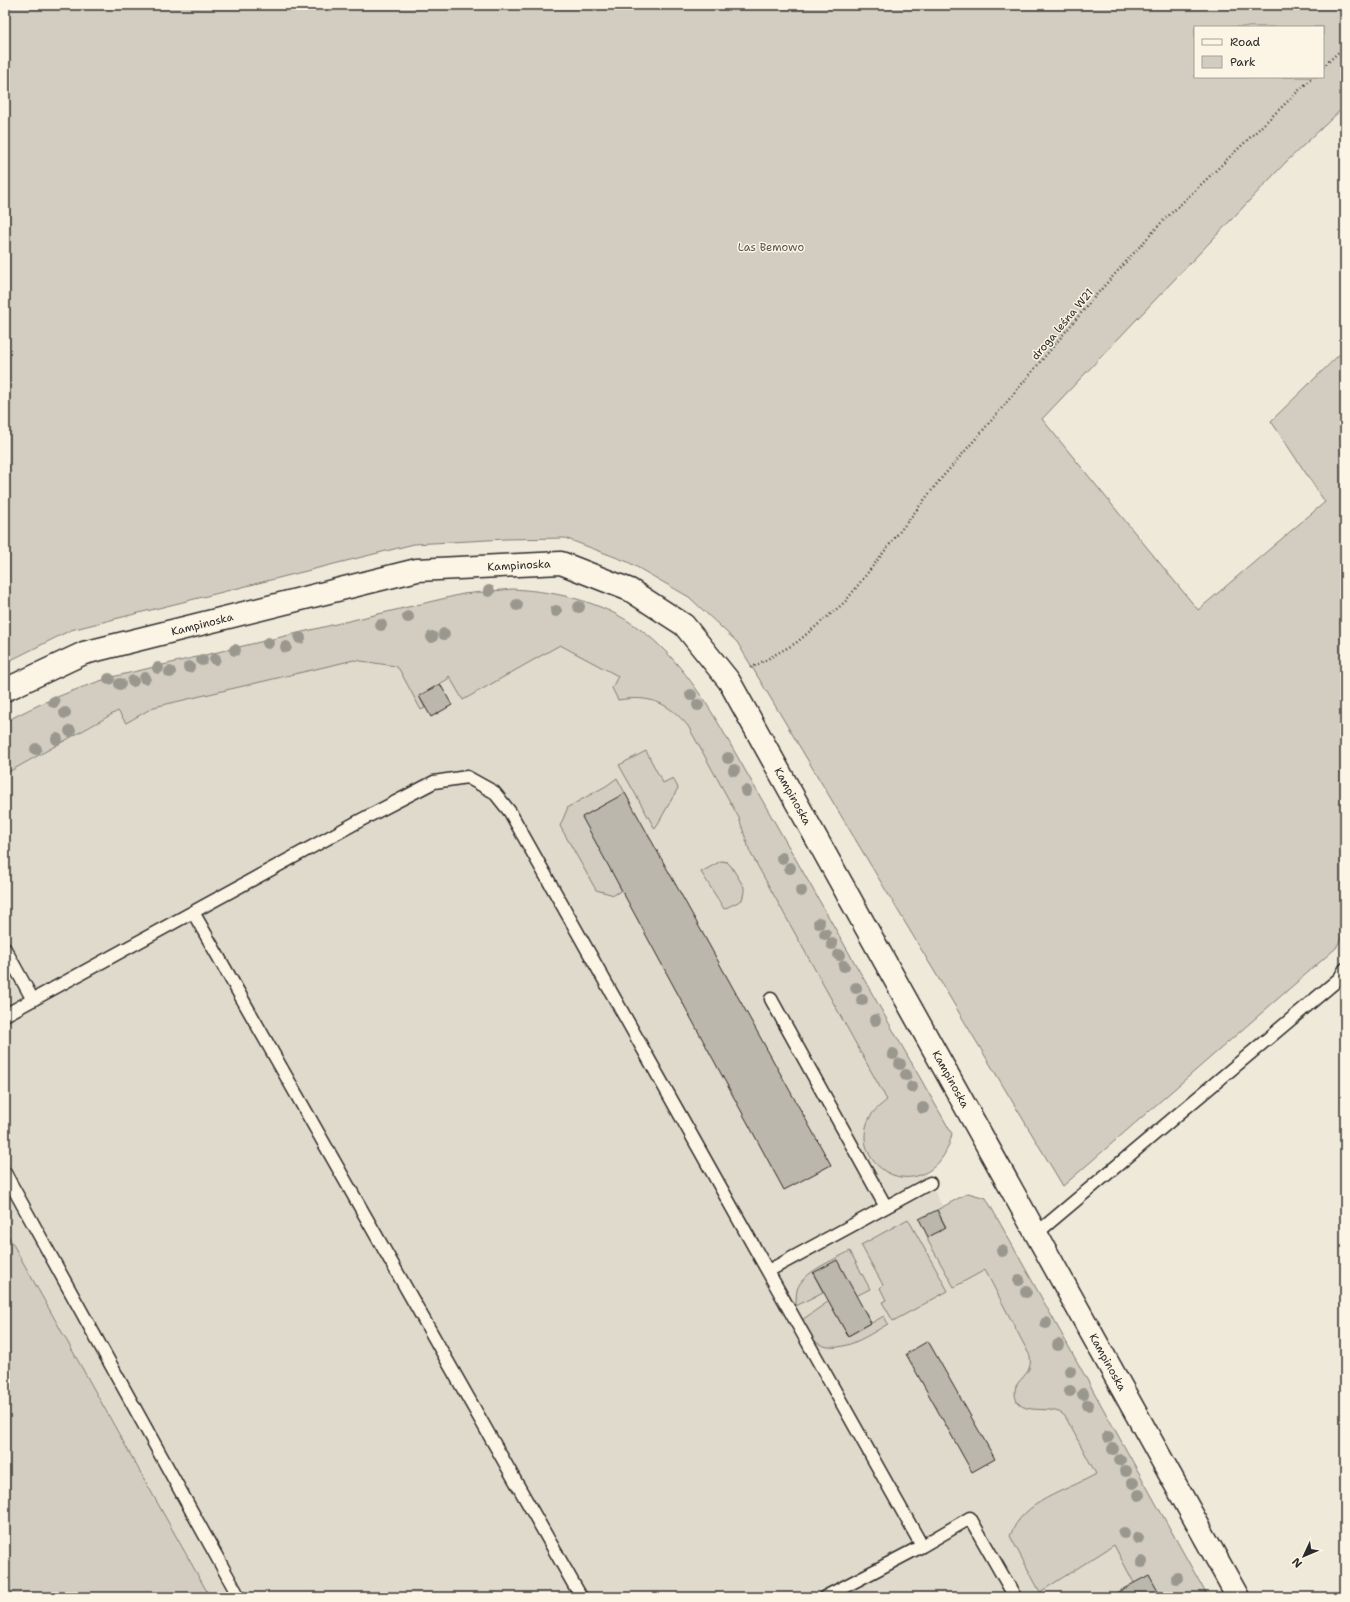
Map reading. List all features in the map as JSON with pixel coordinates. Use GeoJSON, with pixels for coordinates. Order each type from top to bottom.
{"type":"FeatureCollection","features":[{"type":"Feature","properties":{"kind":"street","name":"Kampinoska"},"geometry":{"type":"LineString","coordinates":[[5,690],[84,653],[417,570],[560,563],[630,590],[684,625],[728,681],[1037,1232],[1238,1597]]}},
{"type":"Feature","properties":{"kind":"lane"},"geometry":{"type":"LineString","coordinates":[[5,1015],[361,820],[434,782],[467,777],[494,792],[510,812],[922,1546]]}},
{"type":"Feature","properties":{"kind":"lane"},"geometry":{"type":"LineString","coordinates":[[193,912],[581,1597]]}},
{"type":"Feature","properties":{"kind":"lane"},"geometry":{"type":"LineString","coordinates":[[5,949],[33,1000]]}},
{"type":"Feature","properties":{"kind":"lane"},"geometry":{"type":"LineString","coordinates":[[1037,1232],[1340,978],[1345,969]]}},
{"type":"Feature","properties":{"kind":"lane"},"geometry":{"type":"LineString","coordinates":[[771,999],[886,1207]]}},
{"type":"Feature","properties":{"kind":"lane"},"geometry":{"type":"LineString","coordinates":[[5,1173],[239,1597]]}},
{"type":"Feature","properties":{"kind":"lane"},"geometry":{"type":"LineString","coordinates":[[768,1271],[930,1183]]}},
{"type":"Feature","properties":{"kind":"lane"},"geometry":{"type":"LineString","coordinates":[[825,1597],[922,1546],[970,1518],[1015,1597]]}},
{"type":"Feature","properties":{"kind":"path"},"geometry":{"type":"LineString","coordinates":[[1324,66],[1345,46]]}},
{"type":"Feature","properties":{"kind":"path","name":"droga leśna W21"},"geometry":{"type":"LineString","coordinates":[[728,681],[796,643],[845,602],[939,481],[1097,294],[1161,223],[1312,78]]}},
{"type":"Feature","properties":{"kind":"shaded area"},"geometry":{"type":"Polygon","coordinates":[[[515,622],[691,709],[945,1211],[982,1227],[1161,1597],[210,1597],[5,1230],[5,774],[119,711],[126,723],[154,707],[515,622]]]}},
{"type":"Feature","properties":{"kind":"green space","name":"Las Bemowo"},"geometry":{"type":"Polygon","coordinates":[[[5,5],[1345,5],[1345,106],[1286,162],[1042,419],[1198,610],[1325,502],[1271,421],[1345,349],[1345,931],[1336,948],[1063,1186],[737,642],[689,597],[628,562],[565,538],[506,539],[414,544],[71,630],[5,663],[5,5]]]}},
{"type":"Feature","properties":{"kind":"green space"},"geometry":{"type":"Polygon","coordinates":[[[512,589],[550,593],[582,601],[611,612],[637,627],[660,646],[681,668],[701,695],[952,1134],[944,1154],[938,1163],[930,1170],[916,1176],[903,1177],[890,1174],[879,1167],[871,1157],[866,1145],[865,1131],[872,1114],[887,1100],[750,852],[739,818],[688,726],[673,711],[657,702],[639,699],[618,700],[612,688],[618,676],[560,645],[463,700],[449,676],[448,679],[419,696],[425,708],[421,710],[399,669],[395,666],[354,660],[154,707],[126,723],[118,711],[5,774],[5,722],[84,686],[112,677],[463,594],[512,589]]]}},
{"type":"Feature","properties":{"kind":"green space"},"geometry":{"type":"Polygon","coordinates":[[[646,751],[663,783],[673,778],[678,788],[655,829],[619,765],[646,751]]]}},
{"type":"Feature","properties":{"kind":"green space"},"geometry":{"type":"Polygon","coordinates":[[[617,778],[625,793],[622,890],[614,895],[596,890],[560,826],[568,807],[606,786],[617,778]]]}},
{"type":"Feature","properties":{"kind":"green space"},"geometry":{"type":"Polygon","coordinates":[[[721,861],[727,862],[731,866],[744,887],[742,900],[724,909],[701,872],[721,861]]]}},
{"type":"Feature","properties":{"kind":"green space"},"geometry":{"type":"Polygon","coordinates":[[[968,1193],[986,1198],[1208,1597],[1161,1597],[1134,1583],[1114,1545],[1040,1592],[1010,1536],[1016,1524],[1035,1505],[1046,1498],[1096,1474],[1065,1416],[1060,1412],[1022,1407],[1018,1403],[1015,1396],[1015,1390],[1029,1368],[1030,1356],[985,1270],[954,1287],[928,1241],[928,1237],[946,1227],[937,1210],[968,1193]]]}},
{"type":"Feature","properties":{"kind":"green space"},"geometry":{"type":"Polygon","coordinates":[[[908,1219],[948,1291],[893,1321],[882,1302],[886,1300],[880,1288],[883,1285],[861,1245],[908,1219]]]}},
{"type":"Feature","properties":{"kind":"green space"},"geometry":{"type":"Polygon","coordinates":[[[5,1230],[210,1597],[5,1597],[5,1230]]]}},
{"type":"Feature","properties":{"kind":"green space"},"geometry":{"type":"Polygon","coordinates":[[[850,1251],[870,1289],[856,1296],[813,1273],[823,1292],[796,1306],[797,1290],[805,1278],[819,1267],[850,1251]]]}},
{"type":"Feature","properties":{"kind":"green space"},"geometry":{"type":"Polygon","coordinates":[[[829,1301],[848,1336],[884,1316],[888,1324],[860,1340],[839,1347],[828,1347],[819,1344],[810,1336],[802,1320],[829,1301]]]}},
{"type":"Feature","properties":{"kind":"building"},"geometry":{"type":"Polygon","coordinates":[[[440,684],[452,705],[431,717],[419,696],[440,684]]]}},
{"type":"Feature","properties":{"kind":"building"},"geometry":{"type":"Polygon","coordinates":[[[625,793],[831,1165],[784,1190],[582,817],[625,793]]]}},
{"type":"Feature","properties":{"kind":"building"},"geometry":{"type":"Polygon","coordinates":[[[937,1210],[946,1228],[928,1237],[919,1219],[937,1210]]]}},
{"type":"Feature","properties":{"kind":"building"},"geometry":{"type":"Polygon","coordinates":[[[837,1260],[871,1323],[848,1336],[813,1273],[837,1260]]]}},
{"type":"Feature","properties":{"kind":"building"},"geometry":{"type":"Polygon","coordinates":[[[928,1341],[995,1459],[972,1472],[906,1354],[928,1341]]]}},
{"type":"Feature","properties":{"kind":"building"},"geometry":{"type":"Polygon","coordinates":[[[1149,1575],[1161,1597],[1109,1597],[1134,1583],[1149,1575]]]}}]}
